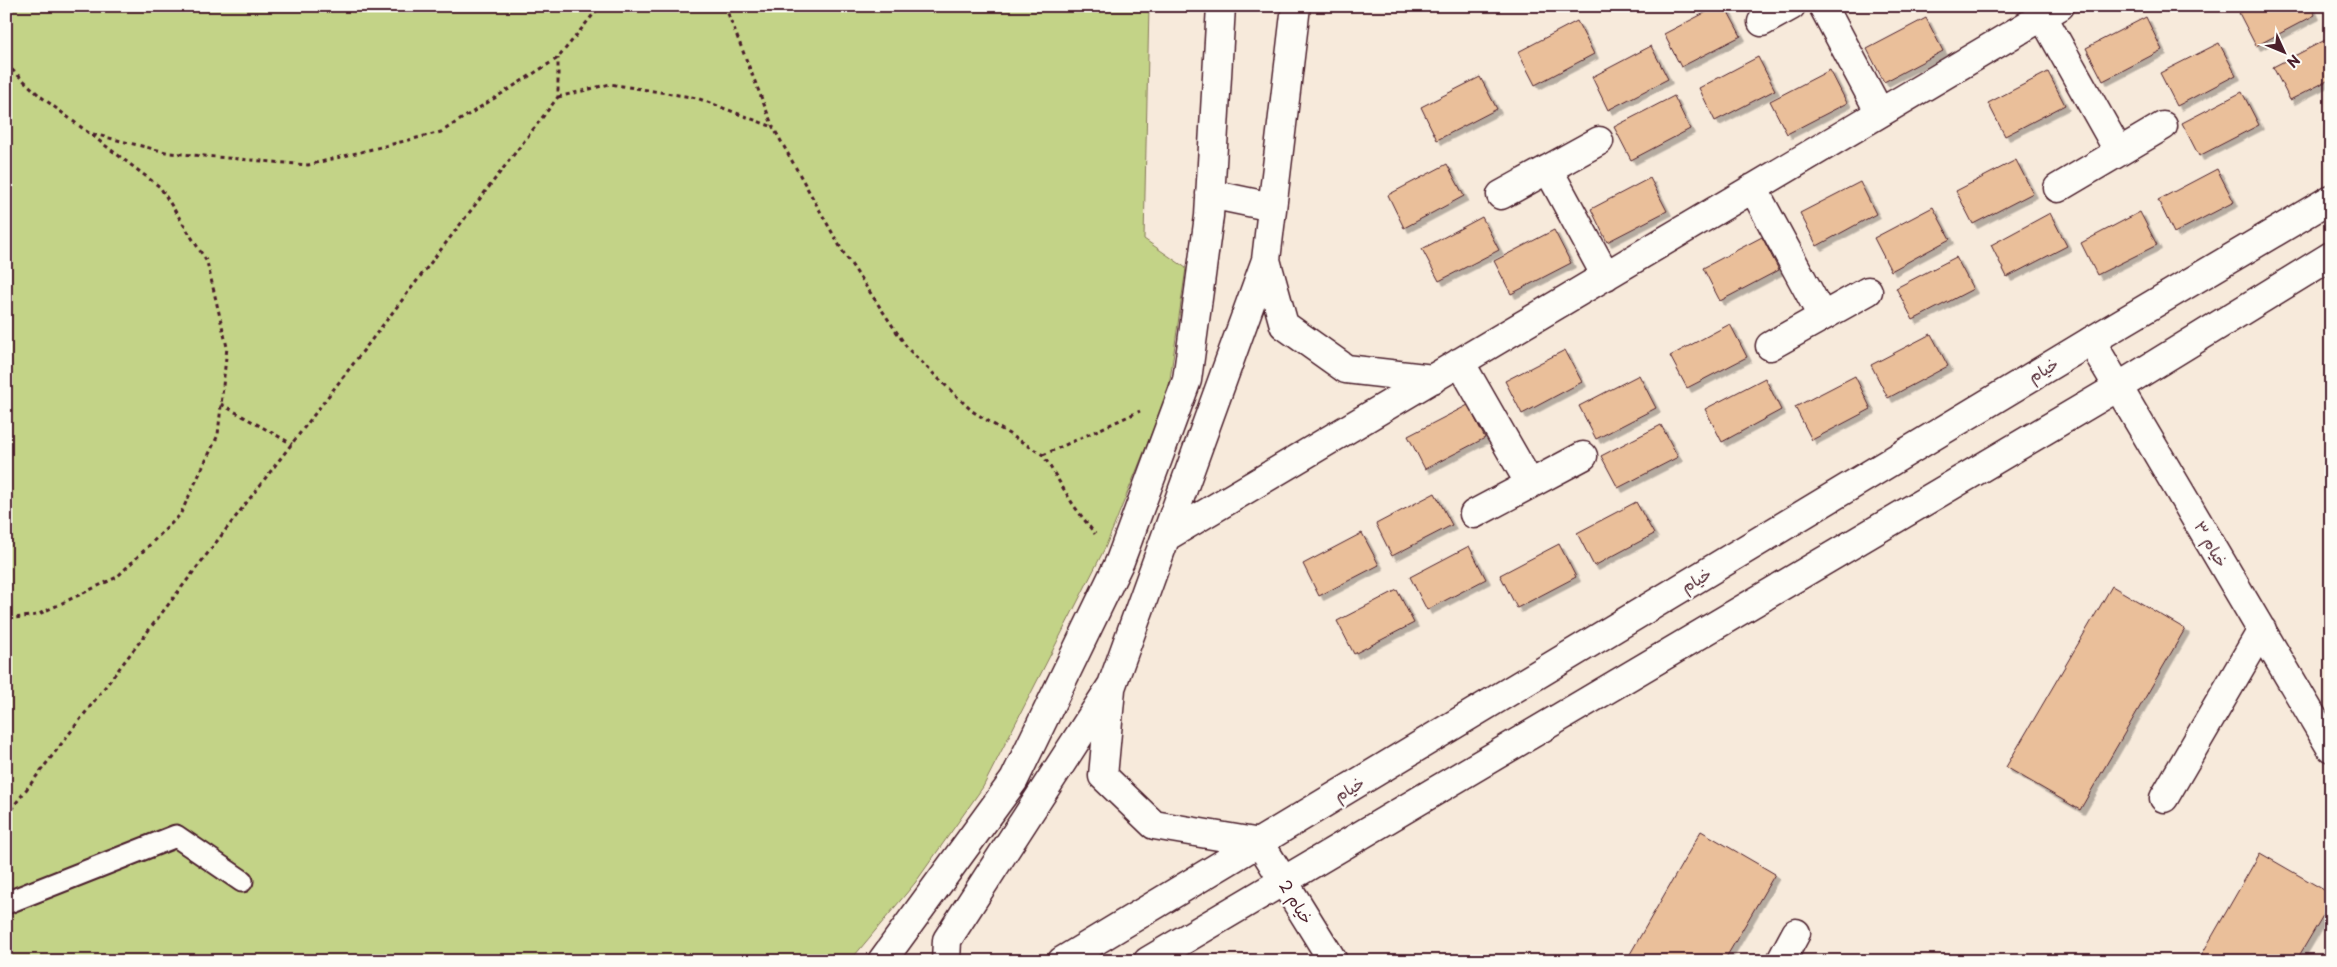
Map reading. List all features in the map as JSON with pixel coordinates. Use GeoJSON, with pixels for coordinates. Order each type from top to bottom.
{"type":"FeatureCollection","features":[{"type":"Feature","properties":{"kind":"street"},"geometry":{"type":"LineString","coordinates":[[882,961],[1014,780],[1120,561],[1186,380],[1210,194],[1221,6]]}},
{"type":"Feature","properties":{"kind":"street"},"geometry":{"type":"LineString","coordinates":[[946,961],[947,940],[1112,685],[1266,260],[1296,6]]}},
{"type":"Feature","properties":{"kind":"street"},"geometry":{"type":"LineString","coordinates":[[1762,22],[1790,6]]}},
{"type":"Feature","properties":{"kind":"street"},"geometry":{"type":"LineString","coordinates":[[1823,6],[1880,113]]}},
{"type":"Feature","properties":{"kind":"street"},"geometry":{"type":"LineString","coordinates":[[1166,537],[2051,12],[2119,152]]}},
{"type":"Feature","properties":{"kind":"street"},"geometry":{"type":"LineString","coordinates":[[2058,188],[2163,126]]}},
{"type":"Feature","properties":{"kind":"street"},"geometry":{"type":"LineString","coordinates":[[1501,195],[1599,141]]}},
{"type":"Feature","properties":{"kind":"street"},"geometry":{"type":"LineString","coordinates":[[1548,169],[1606,276]]}},
{"type":"Feature","properties":{"kind":"street"},"geometry":{"type":"LineString","coordinates":[[1753,188],[1822,316]]}},
{"type":"Feature","properties":{"kind":"street"},"geometry":{"type":"LineString","coordinates":[[1210,194],[1272,207]]}},
{"type":"Feature","properties":{"kind":"street","name":"خیام"},"geometry":{"type":"LineString","coordinates":[[1062,961],[2091,341],[2331,199]]}},
{"type":"Feature","properties":{"kind":"street"},"geometry":{"type":"LineString","coordinates":[[1148,961],[2118,387],[2331,256]]}},
{"type":"Feature","properties":{"kind":"street"},"geometry":{"type":"LineString","coordinates":[[1266,260],[1284,325],[1346,369],[1432,379]]}},
{"type":"Feature","properties":{"kind":"street"},"geometry":{"type":"LineString","coordinates":[[1770,346],[1868,291]]}},
{"type":"Feature","properties":{"kind":"street","name":"خیام ۳"},"geometry":{"type":"LineString","coordinates":[[2091,341],[2331,748]]}},
{"type":"Feature","properties":{"kind":"street"},"geometry":{"type":"LineString","coordinates":[[1460,362],[1530,484]]}},
{"type":"Feature","properties":{"kind":"street"},"geometry":{"type":"LineString","coordinates":[[1474,514],[1583,456]]}},
{"type":"Feature","properties":{"kind":"street"},"geometry":{"type":"LineString","coordinates":[[2164,798],[2262,630]]}},
{"type":"Feature","properties":{"kind":"street"},"geometry":{"type":"LineString","coordinates":[[1112,685],[1103,776],[1154,825],[1260,843]]}},
{"type":"Feature","properties":{"kind":"street","name":"خیام 2"},"geometry":{"type":"LineString","coordinates":[[1260,843],[1333,961]]}},
{"type":"Feature","properties":{"kind":"street"},"geometry":{"type":"LineString","coordinates":[[1780,961],[1796,933]]}},
{"type":"Feature","properties":{"kind":"lane"},"geometry":{"type":"LineString","coordinates":[[6,903],[176,836],[242,881]]}},
{"type":"Feature","properties":{"kind":"path"},"geometry":{"type":"LineString","coordinates":[[90,134],[170,153],[308,165],[441,132],[558,58],[600,6]]}},
{"type":"Feature","properties":{"kind":"path"},"geometry":{"type":"LineString","coordinates":[[725,6],[773,127],[843,252],[908,349],[972,411],[1043,455],[1074,506],[1105,548],[1120,561]]}},
{"type":"Feature","properties":{"kind":"path"},"geometry":{"type":"LineString","coordinates":[[6,816],[558,97],[558,58]]}},
{"type":"Feature","properties":{"kind":"path"},"geometry":{"type":"LineString","coordinates":[[6,64],[40,96],[160,187],[207,262],[227,347],[218,435],[180,515],[117,577],[37,615],[6,619]]}},
{"type":"Feature","properties":{"kind":"path"},"geometry":{"type":"LineString","coordinates":[[558,97],[610,84],[697,98],[773,127]]}},
{"type":"Feature","properties":{"kind":"path"},"geometry":{"type":"LineString","coordinates":[[222,404],[292,444]]}},
{"type":"Feature","properties":{"kind":"green space"},"geometry":{"type":"Polygon","coordinates":[[[6,6],[1149,6],[1144,239],[1186,268],[1168,393],[1105,548],[983,787],[915,883],[850,961],[219,961],[208,958],[177,961],[6,961],[6,6]]]}},
{"type":"Feature","properties":{"kind":"building"},"geometry":{"type":"Polygon","coordinates":[[[1718,6],[1725,6],[1741,36],[1681,67],[1664,34],[1718,6]]]}},
{"type":"Feature","properties":{"kind":"building"},"geometry":{"type":"Polygon","coordinates":[[[2252,6],[2311,6],[2315,15],[2256,46],[2239,13],[2252,6]]]}},
{"type":"Feature","properties":{"kind":"building"},"geometry":{"type":"Polygon","coordinates":[[[2146,17],[2162,50],[2103,81],[2086,48],[2146,17]]]}},
{"type":"Feature","properties":{"kind":"building"},"geometry":{"type":"Polygon","coordinates":[[[1926,18],[1943,51],[1884,82],[1867,49],[1926,18]]]}},
{"type":"Feature","properties":{"kind":"building"},"geometry":{"type":"Polygon","coordinates":[[[1577,21],[1594,54],[1535,85],[1518,52],[1577,21]]]}},
{"type":"Feature","properties":{"kind":"building"},"geometry":{"type":"Polygon","coordinates":[[[2331,37],[2331,79],[2290,100],[2273,67],[2331,37]]]}},
{"type":"Feature","properties":{"kind":"building"},"geometry":{"type":"Polygon","coordinates":[[[2219,43],[2236,75],[2177,106],[2160,73],[2219,43]]]}},
{"type":"Feature","properties":{"kind":"building"},"geometry":{"type":"Polygon","coordinates":[[[1651,46],[1668,79],[1608,110],[1592,77],[1651,46]]]}},
{"type":"Feature","properties":{"kind":"building"},"geometry":{"type":"Polygon","coordinates":[[[1758,57],[1775,90],[1715,121],[1699,88],[1758,57]]]}},
{"type":"Feature","properties":{"kind":"building"},"geometry":{"type":"Polygon","coordinates":[[[1830,70],[1847,103],[1787,134],[1770,101],[1830,70]]]}},
{"type":"Feature","properties":{"kind":"building"},"geometry":{"type":"Polygon","coordinates":[[[2048,72],[2065,105],[2005,136],[1988,103],[2048,72]]]}},
{"type":"Feature","properties":{"kind":"building"},"geometry":{"type":"Polygon","coordinates":[[[1480,77],[1497,109],[1437,140],[1421,107],[1480,77]]]}},
{"type":"Feature","properties":{"kind":"building"},"geometry":{"type":"Polygon","coordinates":[[[2242,92],[2259,125],[2199,156],[2182,123],[2242,92]]]}},
{"type":"Feature","properties":{"kind":"building"},"geometry":{"type":"Polygon","coordinates":[[[1674,96],[1690,129],[1631,160],[1614,127],[1674,96]]]}},
{"type":"Feature","properties":{"kind":"building"},"geometry":{"type":"Polygon","coordinates":[[[2016,160],[2033,193],[1973,224],[1956,191],[2016,160]]]}},
{"type":"Feature","properties":{"kind":"building"},"geometry":{"type":"Polygon","coordinates":[[[1447,164],[1464,196],[1404,228],[1388,195],[1447,164]]]}},
{"type":"Feature","properties":{"kind":"building"},"geometry":{"type":"Polygon","coordinates":[[[2217,169],[2234,202],[2174,233],[2158,200],[2217,169]]]}},
{"type":"Feature","properties":{"kind":"building"},"geometry":{"type":"Polygon","coordinates":[[[1650,178],[1667,211],[1607,242],[1591,209],[1650,178]]]}},
{"type":"Feature","properties":{"kind":"building"},"geometry":{"type":"Polygon","coordinates":[[[1860,182],[1876,214],[1817,246],[1800,213],[1860,182]]]}},
{"type":"Feature","properties":{"kind":"building"},"geometry":{"type":"Polygon","coordinates":[[[1933,207],[1950,239],[1891,271],[1874,238],[1933,207]]]}},
{"type":"Feature","properties":{"kind":"building"},"geometry":{"type":"Polygon","coordinates":[[[2140,212],[2157,245],[2097,275],[2081,243],[2140,212]]]}},
{"type":"Feature","properties":{"kind":"building"},"geometry":{"type":"Polygon","coordinates":[[[2050,213],[2067,246],[2007,277],[1991,245],[2050,213]]]}},
{"type":"Feature","properties":{"kind":"building"},"geometry":{"type":"Polygon","coordinates":[[[1482,217],[1499,250],[1439,281],[1422,249],[1482,217]]]}},
{"type":"Feature","properties":{"kind":"building"},"geometry":{"type":"Polygon","coordinates":[[[1554,230],[1571,263],[1511,294],[1494,261],[1554,230]]]}},
{"type":"Feature","properties":{"kind":"building"},"geometry":{"type":"Polygon","coordinates":[[[1762,237],[1779,270],[1720,301],[1703,268],[1762,237]]]}},
{"type":"Feature","properties":{"kind":"building"},"geometry":{"type":"Polygon","coordinates":[[[1956,257],[1973,289],[1913,320],[1896,288],[1956,257]]]}},
{"type":"Feature","properties":{"kind":"building"},"geometry":{"type":"Polygon","coordinates":[[[1730,324],[1747,357],[1687,388],[1670,356],[1730,324]]]}},
{"type":"Feature","properties":{"kind":"building"},"geometry":{"type":"Polygon","coordinates":[[[1931,334],[1948,366],[1888,398],[1871,365],[1931,334]]]}},
{"type":"Feature","properties":{"kind":"building"},"geometry":{"type":"Polygon","coordinates":[[[1565,350],[1582,382],[1522,414],[1505,381],[1565,350]]]}},
{"type":"Feature","properties":{"kind":"building"},"geometry":{"type":"Polygon","coordinates":[[[1639,375],[1656,408],[1596,439],[1579,406],[1639,375]]]}},
{"type":"Feature","properties":{"kind":"building"},"geometry":{"type":"Polygon","coordinates":[[[1855,376],[1871,409],[1812,440],[1795,407],[1855,376]]]}},
{"type":"Feature","properties":{"kind":"building"},"geometry":{"type":"Polygon","coordinates":[[[1765,378],[1781,410],[1722,442],[1705,409],[1765,378]]]}},
{"type":"Feature","properties":{"kind":"building"},"geometry":{"type":"Polygon","coordinates":[[[1468,405],[1485,438],[1425,469],[1408,436],[1468,405]]]}},
{"type":"Feature","properties":{"kind":"building"},"geometry":{"type":"Polygon","coordinates":[[[1661,425],[1678,457],[1618,488],[1601,456],[1661,425]]]}},
{"type":"Feature","properties":{"kind":"building"},"geometry":{"type":"Polygon","coordinates":[[[1435,493],[1452,525],[1392,556],[1376,524],[1435,493]]]}},
{"type":"Feature","properties":{"kind":"building"},"geometry":{"type":"Polygon","coordinates":[[[1636,502],[1654,534],[1594,566],[1577,533],[1636,502]]]}},
{"type":"Feature","properties":{"kind":"building"},"geometry":{"type":"Polygon","coordinates":[[[1362,533],[1379,565],[1319,596],[1303,564],[1362,533]]]}},
{"type":"Feature","properties":{"kind":"building"},"geometry":{"type":"Polygon","coordinates":[[[1559,544],[1576,577],[1517,608],[1500,575],[1559,544]]]}},
{"type":"Feature","properties":{"kind":"building"},"geometry":{"type":"Polygon","coordinates":[[[1469,546],[1486,579],[1427,610],[1410,577],[1469,546]]]}},
{"type":"Feature","properties":{"kind":"building"},"geometry":{"type":"Polygon","coordinates":[[[2112,586],[2185,629],[2080,810],[2006,767],[2112,586]]]}},
{"type":"Feature","properties":{"kind":"building"},"geometry":{"type":"Polygon","coordinates":[[[1397,590],[1414,623],[1354,654],[1337,621],[1397,590]]]}},
{"type":"Feature","properties":{"kind":"building"},"geometry":{"type":"Polygon","coordinates":[[[1701,831],[1775,874],[1724,961],[1626,961],[1701,831]]]}},
{"type":"Feature","properties":{"kind":"building"},"geometry":{"type":"Polygon","coordinates":[[[2260,853],[2331,894],[2331,902],[2296,961],[2198,961],[2260,853]]]}}]}
